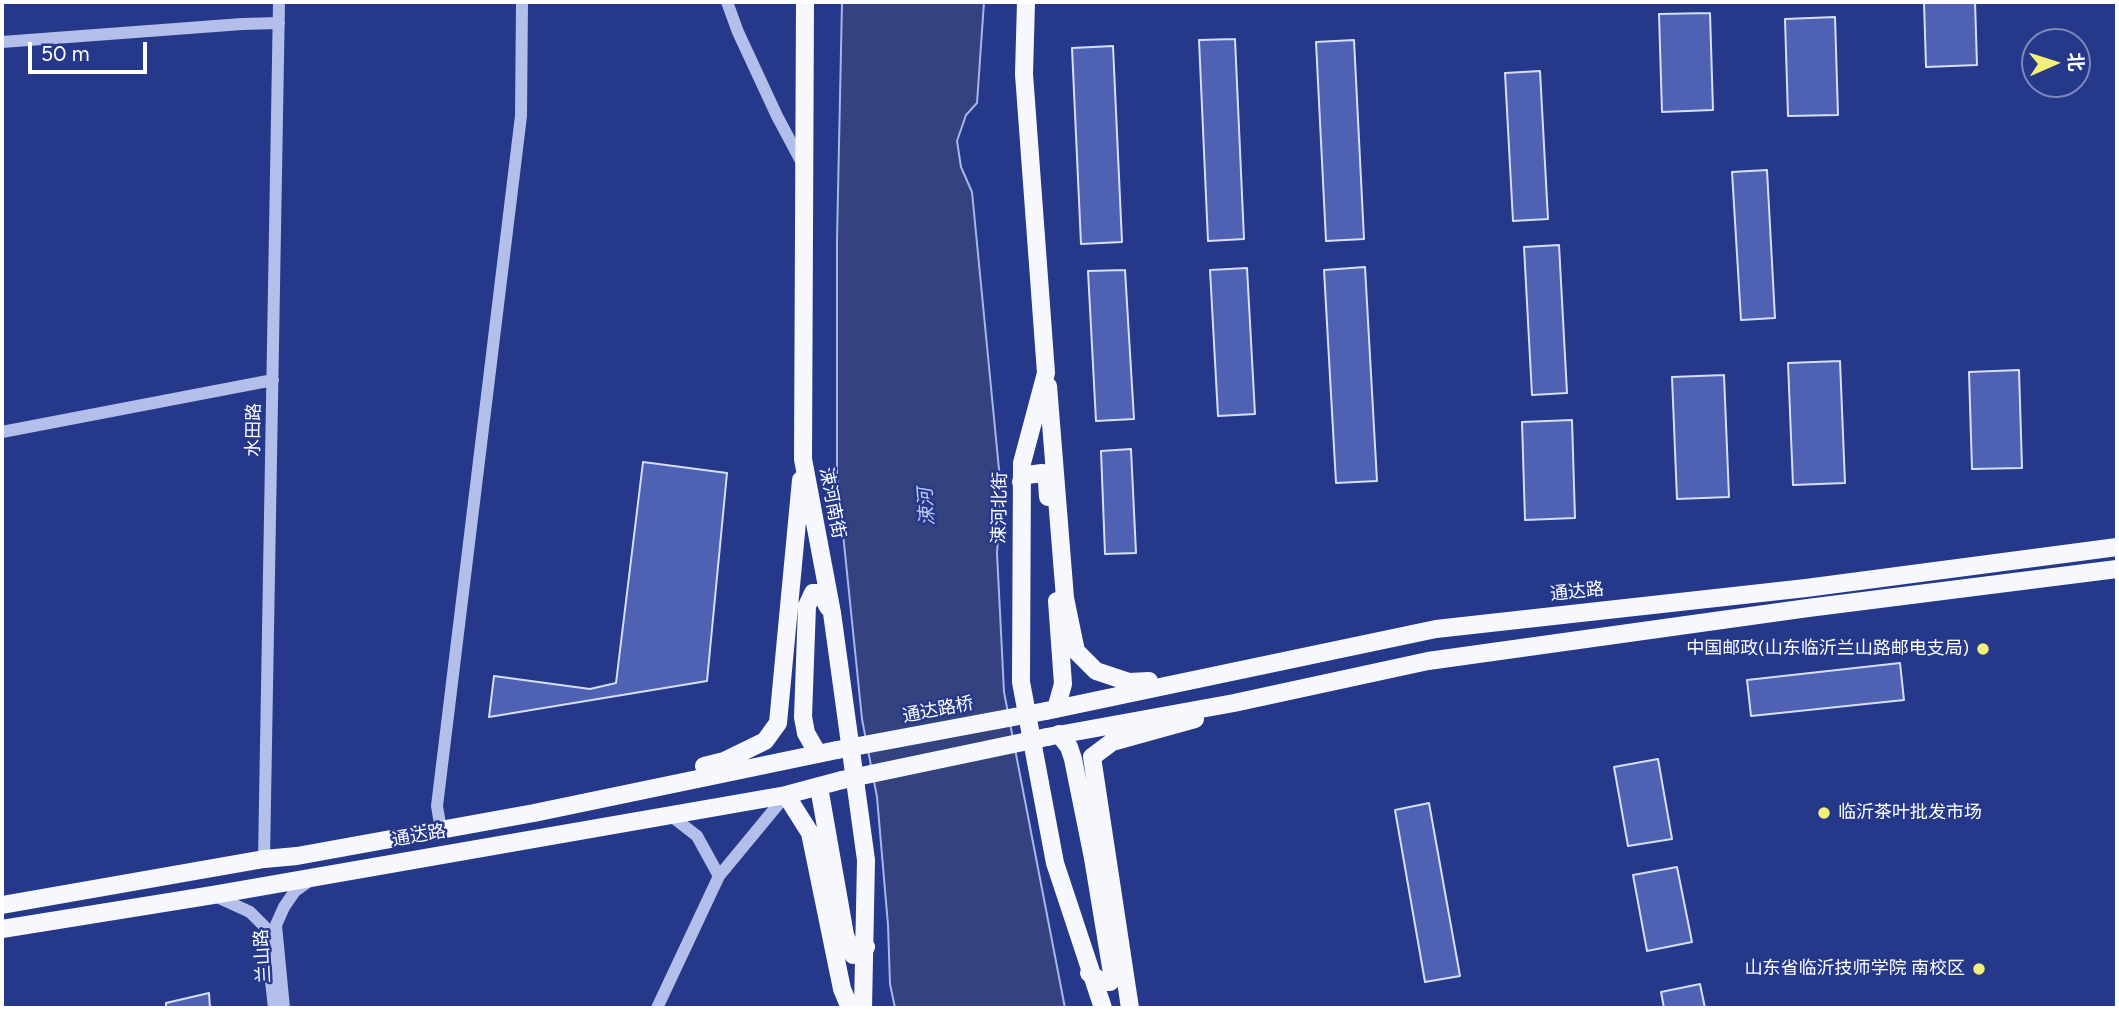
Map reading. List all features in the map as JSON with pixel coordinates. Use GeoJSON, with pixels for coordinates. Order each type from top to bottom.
{"type":"FeatureCollection","features":[{"type":"Feature","properties":{"kind":"main road","name":"涑河南街"},"geometry":{"type":"LineString","coordinates":[[805,2],[803,459],[832,613],[866,860],[863,1008]]}},
{"type":"Feature","properties":{"kind":"main road","name":"涑河北街"},"geometry":{"type":"LineString","coordinates":[[1026,2],[1024,74],[1046,373],[1022,463],[1021,682],[1055,863],[1102,1008]]}},
{"type":"Feature","properties":{"kind":"main road"},"geometry":{"type":"LineString","coordinates":[[1046,373],[1065,598],[1076,650],[1096,671],[1129,682],[1181,681]]}},
{"type":"Feature","properties":{"kind":"main road"},"geometry":{"type":"LineString","coordinates":[[621,793],[650,779],[724,761],[765,741],[778,723],[803,459]]}},
{"type":"Feature","properties":{"kind":"main road"},"geometry":{"type":"LineString","coordinates":[[1021,482],[1027,475],[1035,473],[1042,473],[1046,481],[1063,684],[1051,710]]}},
{"type":"Feature","properties":{"kind":"main road","name":"通达路"},"geometry":{"type":"LineString","coordinates":[[1051,710],[1436,629],[1805,588],[2117,547]]}},
{"type":"Feature","properties":{"kind":"main road"},"geometry":{"type":"LineString","coordinates":[[1053,736],[1234,703],[1428,661],[1808,608],[2117,569]]}},
{"type":"Feature","properties":{"kind":"main road"},"geometry":{"type":"LineString","coordinates":[[818,754],[806,733],[803,717],[807,606],[813,593],[821,593],[832,613]]}},
{"type":"Feature","properties":{"kind":"main road"},"geometry":{"type":"LineString","coordinates":[[1130,1008],[1092,757],[1112,742],[1184,723],[1234,703]]}},
{"type":"Feature","properties":{"kind":"main road","name":"通达路桥"},"geometry":{"type":"LineString","coordinates":[[837,750],[1051,710]]}},
{"type":"Feature","properties":{"kind":"main road","name":"通达路"},"geometry":{"type":"LineString","coordinates":[[2,929],[786,795],[842,780],[1053,736]]}},
{"type":"Feature","properties":{"kind":"main road"},"geometry":{"type":"LineString","coordinates":[[1053,736],[1069,747],[1073,759],[1112,973],[1110,982],[1102,982],[1089,972]]}},
{"type":"Feature","properties":{"kind":"main road","name":"通达路"},"geometry":{"type":"LineString","coordinates":[[2,905],[264,859],[298,856],[534,813],[837,750]]}},
{"type":"Feature","properties":{"kind":"main road"},"geometry":{"type":"LineString","coordinates":[[819,787],[845,935],[853,955],[866,947]]}},
{"type":"Feature","properties":{"kind":"main road"},"geometry":{"type":"LineString","coordinates":[[786,795],[810,833],[842,989],[850,1008]]}},
{"type":"Feature","properties":{"kind":"street","name":"水田路"},"geometry":{"type":"LineString","coordinates":[[264,859],[279,2]]}},
{"type":"Feature","properties":{"kind":"street"},"geometry":{"type":"LineString","coordinates":[[441,830],[437,806],[521,116],[523,2]]}},
{"type":"Feature","properties":{"kind":"street"},"geometry":{"type":"LineString","coordinates":[[727,2],[777,116],[804,166]]}},
{"type":"Feature","properties":{"kind":"street"},"geometry":{"type":"LineString","coordinates":[[2,42],[242,23],[279,23]]}},
{"type":"Feature","properties":{"kind":"street"},"geometry":{"type":"LineString","coordinates":[[2,432],[273,380]]}},
{"type":"Feature","properties":{"kind":"street"},"geometry":{"type":"LineString","coordinates":[[657,1008],[719,876],[786,795]]}},
{"type":"Feature","properties":{"kind":"street"},"geometry":{"type":"LineString","coordinates":[[670,815],[697,836],[719,876]]}},
{"type":"Feature","properties":{"kind":"street","name":"兰山路"},"geometry":{"type":"LineString","coordinates":[[284,1008],[276,925],[295,891],[317,875]]}},
{"type":"Feature","properties":{"kind":"street","name":"兰山路"},"geometry":{"type":"LineString","coordinates":[[213,895],[250,912],[265,927],[274,1008]]}},
{"type":"Feature","properties":{"kind":"water","name":"涑河"},"geometry":{"type":"Polygon","coordinates":[[[842,2],[984,2],[977,103],[966,115],[957,141],[961,167],[972,192],[1001,490],[997,553],[1004,692],[1065,1008],[895,1008],[890,984],[877,797],[862,719],[837,475],[837,240],[842,2]]]}},
{"type":"Feature","properties":{"kind":"building"},"geometry":{"type":"Polygon","coordinates":[[[1924,2],[1975,2],[1977,65],[1926,67],[1924,2]]]}},
{"type":"Feature","properties":{"kind":"building"},"geometry":{"type":"Polygon","coordinates":[[[1710,13],[1713,110],[1662,112],[1659,14],[1710,13]]]}},
{"type":"Feature","properties":{"kind":"building"},"geometry":{"type":"Polygon","coordinates":[[[1835,17],[1838,115],[1788,116],[1785,19],[1835,17]]]}},
{"type":"Feature","properties":{"kind":"building"},"geometry":{"type":"Polygon","coordinates":[[[1235,39],[1244,239],[1208,241],[1199,40],[1235,39]]]}},
{"type":"Feature","properties":{"kind":"building"},"geometry":{"type":"Polygon","coordinates":[[[1354,40],[1364,239],[1326,241],[1316,42],[1354,40]]]}},
{"type":"Feature","properties":{"kind":"building"},"geometry":{"type":"Polygon","coordinates":[[[1113,46],[1122,242],[1081,244],[1072,48],[1113,46]]]}},
{"type":"Feature","properties":{"kind":"building"},"geometry":{"type":"Polygon","coordinates":[[[1540,71],[1548,219],[1513,221],[1505,73],[1540,71]]]}},
{"type":"Feature","properties":{"kind":"building"},"geometry":{"type":"Polygon","coordinates":[[[1767,170],[1775,318],[1741,320],[1732,172],[1767,170]]]}},
{"type":"Feature","properties":{"kind":"building"},"geometry":{"type":"Polygon","coordinates":[[[1559,245],[1567,393],[1532,395],[1524,247],[1559,245]]]}},
{"type":"Feature","properties":{"kind":"building"},"geometry":{"type":"Polygon","coordinates":[[[1365,267],[1377,481],[1336,483],[1324,270],[1365,267]]]}},
{"type":"Feature","properties":{"kind":"building"},"geometry":{"type":"Polygon","coordinates":[[[1247,268],[1255,414],[1218,416],[1210,270],[1247,268]]]}},
{"type":"Feature","properties":{"kind":"building"},"geometry":{"type":"Polygon","coordinates":[[[1125,270],[1134,419],[1096,421],[1088,271],[1125,270]]]}},
{"type":"Feature","properties":{"kind":"building"},"geometry":{"type":"Polygon","coordinates":[[[1840,361],[1845,483],[1793,485],[1788,363],[1840,361]]]}},
{"type":"Feature","properties":{"kind":"building"},"geometry":{"type":"Polygon","coordinates":[[[2019,370],[2022,468],[1972,469],[1969,372],[2019,370]]]}},
{"type":"Feature","properties":{"kind":"building"},"geometry":{"type":"Polygon","coordinates":[[[1724,375],[1729,497],[1677,499],[1672,377],[1724,375]]]}},
{"type":"Feature","properties":{"kind":"building"},"geometry":{"type":"Polygon","coordinates":[[[1572,420],[1575,518],[1525,520],[1522,422],[1572,420]]]}},
{"type":"Feature","properties":{"kind":"building"},"geometry":{"type":"Polygon","coordinates":[[[1131,449],[1136,553],[1105,554],[1101,451],[1131,449]]]}},
{"type":"Feature","properties":{"kind":"building"},"geometry":{"type":"Polygon","coordinates":[[[643,462],[727,473],[707,681],[489,717],[494,676],[590,689],[616,683],[643,462]]]}},
{"type":"Feature","properties":{"kind":"building"},"geometry":{"type":"Polygon","coordinates":[[[1900,663],[1904,700],[1751,716],[1747,680],[1900,663]]]}},
{"type":"Feature","properties":{"kind":"building"},"geometry":{"type":"Polygon","coordinates":[[[1658,759],[1672,839],[1628,846],[1614,767],[1658,759]]]}},
{"type":"Feature","properties":{"kind":"building"},"geometry":{"type":"Polygon","coordinates":[[[1429,803],[1460,976],[1425,982],[1395,810],[1429,803]]]}},
{"type":"Feature","properties":{"kind":"building"},"geometry":{"type":"Polygon","coordinates":[[[1677,867],[1692,942],[1647,951],[1633,875],[1677,867]]]}},
{"type":"Feature","properties":{"kind":"building"},"geometry":{"type":"Polygon","coordinates":[[[1700,984],[1705,1008],[1664,1008],[1661,992],[1700,984]]]}},
{"type":"Feature","properties":{"kind":"building"},"geometry":{"type":"Polygon","coordinates":[[[209,993],[210,1008],[166,1008],[166,1003],[209,993]]]}},
{"type":"Feature","properties":{"kind":"place","name":"中国邮政(山东临沂兰山路邮电支局)"},"geometry":{"type":"Point","coordinates":[1983,649]}},
{"type":"Feature","properties":{"kind":"place","name":"临沂茶叶批发市场"},"geometry":{"type":"Point","coordinates":[1824,813]}},
{"type":"Feature","properties":{"kind":"place","name":"山东省临沂技师学院 南校区"},"geometry":{"type":"Point","coordinates":[1979,969]}}]}
